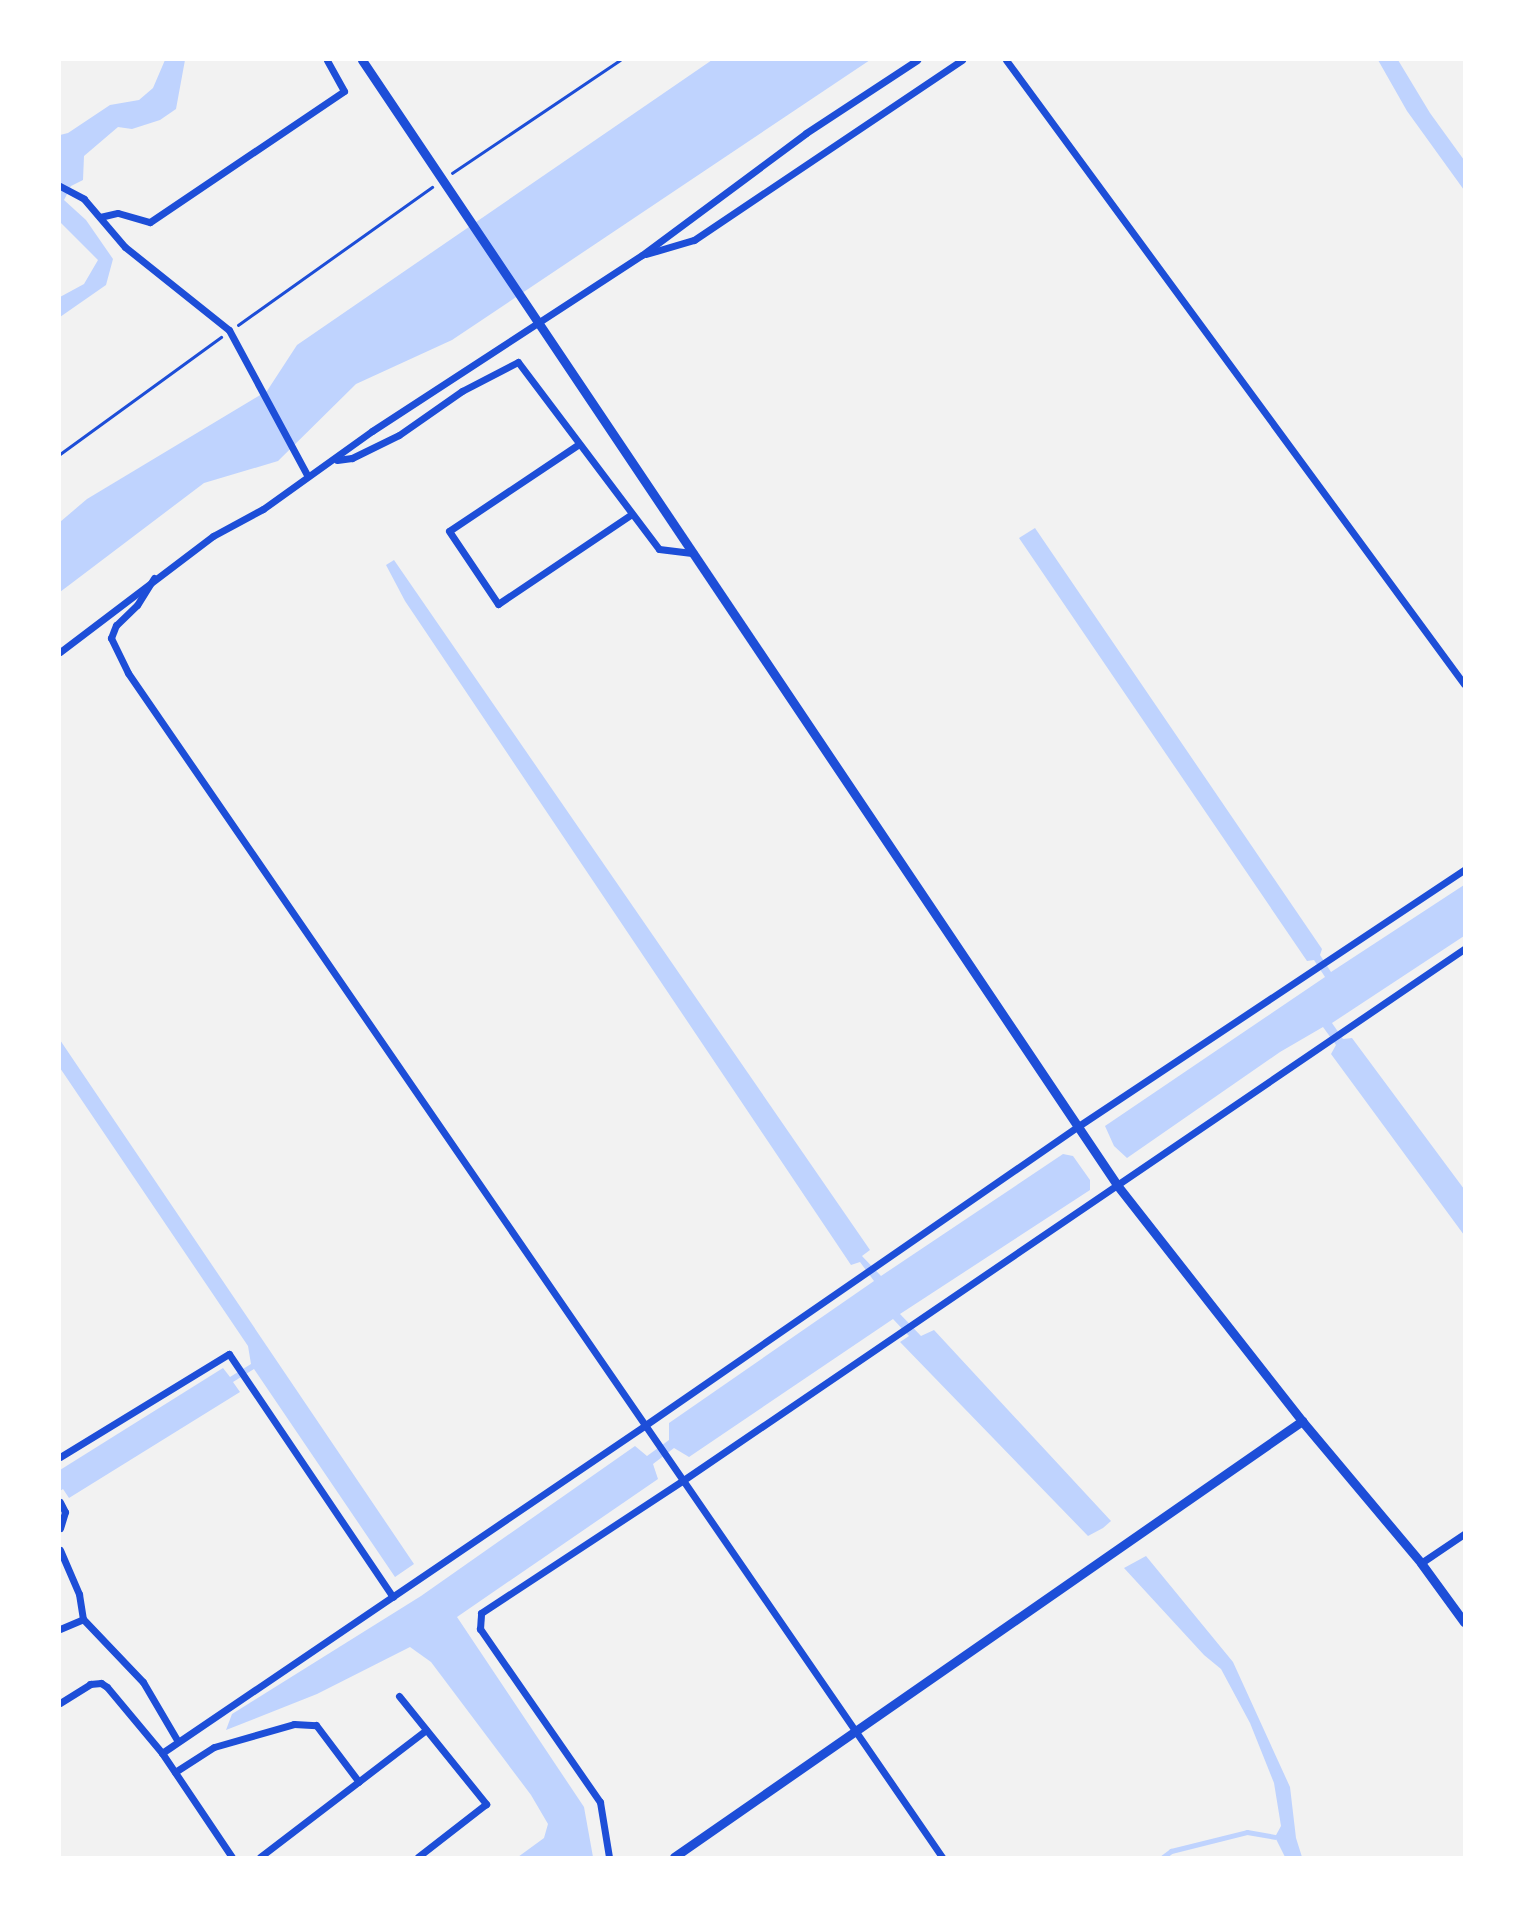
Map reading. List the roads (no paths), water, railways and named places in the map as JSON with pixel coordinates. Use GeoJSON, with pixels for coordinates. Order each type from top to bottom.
{"type":"FeatureCollection","features":[{"type":"Feature","properties":{"kind":"street"},"geometry":{"type":"LineString","coordinates":[[100,217],[118,213],[150,222],[344,91],[327,60]]}},
{"type":"Feature","properties":{"kind":"street"},"geometry":{"type":"LineString","coordinates":[[362,60],[1117,1185],[1302,1421],[1421,1563],[1465,1622]]}},
{"type":"Feature","properties":{"kind":"street"},"geometry":{"type":"LineString","coordinates":[[60,652],[153,578],[213,536],[275,501],[307,475],[333,461],[372,432],[642,255],[806,133],[917,60]]}},
{"type":"Feature","properties":{"kind":"street"},"geometry":{"type":"LineString","coordinates":[[642,255],[694,240],[962,60]]}},
{"type":"Feature","properties":{"kind":"street"},"geometry":{"type":"LineString","coordinates":[[1006,60],[1465,684]]}},
{"type":"Feature","properties":{"kind":"street"},"geometry":{"type":"LineString","coordinates":[[60,186],[84,198],[125,247],[229,330],[307,475]]}},
{"type":"Feature","properties":{"kind":"street"},"geometry":{"type":"LineString","coordinates":[[333,461],[352,458],[399,435],[462,391],[518,362],[659,549],[694,553]]}},
{"type":"Feature","properties":{"kind":"street"},"geometry":{"type":"LineString","coordinates":[[579,444],[449,531],[498,604],[632,514]]}},
{"type":"Feature","properties":{"kind":"street"},"geometry":{"type":"LineString","coordinates":[[153,578],[137,605],[116,625],[111,638],[128,673],[942,1857]]}},
{"type":"Feature","properties":{"kind":"street"},"geometry":{"type":"LineString","coordinates":[[162,1753],[644,1426],[1077,1127],[1465,870]]}},
{"type":"Feature","properties":{"kind":"street"},"geometry":{"type":"LineString","coordinates":[[609,1857],[600,1802],[480,1629],[481,1613],[682,1481],[1465,949]]}},
{"type":"Feature","properties":{"kind":"street"},"geometry":{"type":"LineString","coordinates":[[60,1457],[229,1354],[393,1597]]}},
{"type":"Feature","properties":{"kind":"street"},"geometry":{"type":"LineString","coordinates":[[674,1857],[1302,1421]]}},
{"type":"Feature","properties":{"kind":"street"},"geometry":{"type":"LineString","coordinates":[[60,1502],[65,1512],[60,1528]]}},
{"type":"Feature","properties":{"kind":"street"},"geometry":{"type":"LineString","coordinates":[[1421,1563],[1465,1534]]}},
{"type":"Feature","properties":{"kind":"street"},"geometry":{"type":"LineString","coordinates":[[60,1550],[79,1594],[83,1619],[143,1682],[177,1741]]}},
{"type":"Feature","properties":{"kind":"street"},"geometry":{"type":"LineString","coordinates":[[60,1629],[83,1619]]}},
{"type":"Feature","properties":{"kind":"street"},"geometry":{"type":"LineString","coordinates":[[60,1703],[90,1684],[100,1683],[162,1753],[232,1857]]}},
{"type":"Feature","properties":{"kind":"street"},"geometry":{"type":"LineString","coordinates":[[399,1696],[486,1804],[418,1857]]}},
{"type":"Feature","properties":{"kind":"street"},"geometry":{"type":"LineString","coordinates":[[175,1772],[214,1747],[294,1724],[316,1725],[359,1782]]}},
{"type":"Feature","properties":{"kind":"street"},"geometry":{"type":"LineString","coordinates":[[260,1857],[426,1730]]}},
{"type":"Feature","properties":{"kind":"water"},"geometry":{"type":"Polygon","coordinates":[[[165,60],[185,60],[176,109],[160,120],[132,129],[118,127],[84,156],[83,180],[71,186],[64,200],[86,220],[113,259],[106,285],[60,317],[60,297],[84,284],[98,260],[60,222],[60,135],[68,133],[110,105],[139,100],[153,88],[165,60]]]}},
{"type":"Feature","properties":{"kind":"water"},"geometry":{"type":"Polygon","coordinates":[[[712,60],[870,60],[452,340],[356,384],[278,461],[204,483],[60,592],[60,522],[87,499],[267,391],[297,345],[712,60]]]}},
{"type":"Feature","properties":{"kind":"water"},"geometry":{"type":"Polygon","coordinates":[[[1378,60],[1398,60],[1430,113],[1464,160],[1464,190],[1407,111],[1378,60]]]}},
{"type":"Feature","properties":{"kind":"water"},"geometry":{"type":"Polygon","coordinates":[[[1035,528],[1322,949],[1320,955],[1331,972],[1464,885],[1464,936],[1332,1023],[1343,1039],[1352,1038],[1464,1189],[1464,1235],[1331,1054],[1336,1045],[1323,1027],[1280,1052],[1127,1158],[1114,1146],[1105,1126],[1325,977],[1314,960],[1307,961],[1019,538],[1035,528]]]}},
{"type":"Feature","properties":{"kind":"water"},"geometry":{"type":"Polygon","coordinates":[[[394,560],[870,1250],[862,1256],[881,1276],[1063,1154],[1073,1156],[1090,1180],[1090,1190],[900,1314],[921,1336],[934,1330],[1111,1521],[1103,1528],[1088,1536],[900,1342],[909,1336],[893,1319],[689,1457],[674,1448],[653,1464],[658,1479],[457,1617],[584,1807],[593,1857],[518,1857],[544,1838],[548,1824],[531,1795],[431,1662],[410,1647],[317,1694],[226,1730],[232,1714],[421,1596],[635,1446],[647,1456],[669,1440],[669,1423],[874,1281],[860,1262],[851,1265],[405,601],[386,565],[394,560]]]}},
{"type":"Feature","properties":{"kind":"water"},"geometry":{"type":"Polygon","coordinates":[[[60,1040],[414,1564],[395,1577],[254,1369],[233,1382],[240,1392],[69,1498],[63,1489],[60,1491],[60,1470],[223,1368],[230,1377],[251,1364],[248,1346],[60,1068],[60,1040]]]}},
{"type":"Feature","properties":{"kind":"water"},"geometry":{"type":"Polygon","coordinates":[[[1146,1556],[1233,1662],[1290,1787],[1296,1838],[1302,1857],[1285,1857],[1275,1837],[1281,1826],[1274,1783],[1250,1723],[1221,1669],[1204,1655],[1124,1568],[1146,1556]]]}},
{"type":"Feature","properties":{"kind":"waterway"},"geometry":{"type":"LineString","coordinates":[[1163,1857],[1171,1851],[1247,1832],[1275,1837]]}}]}
